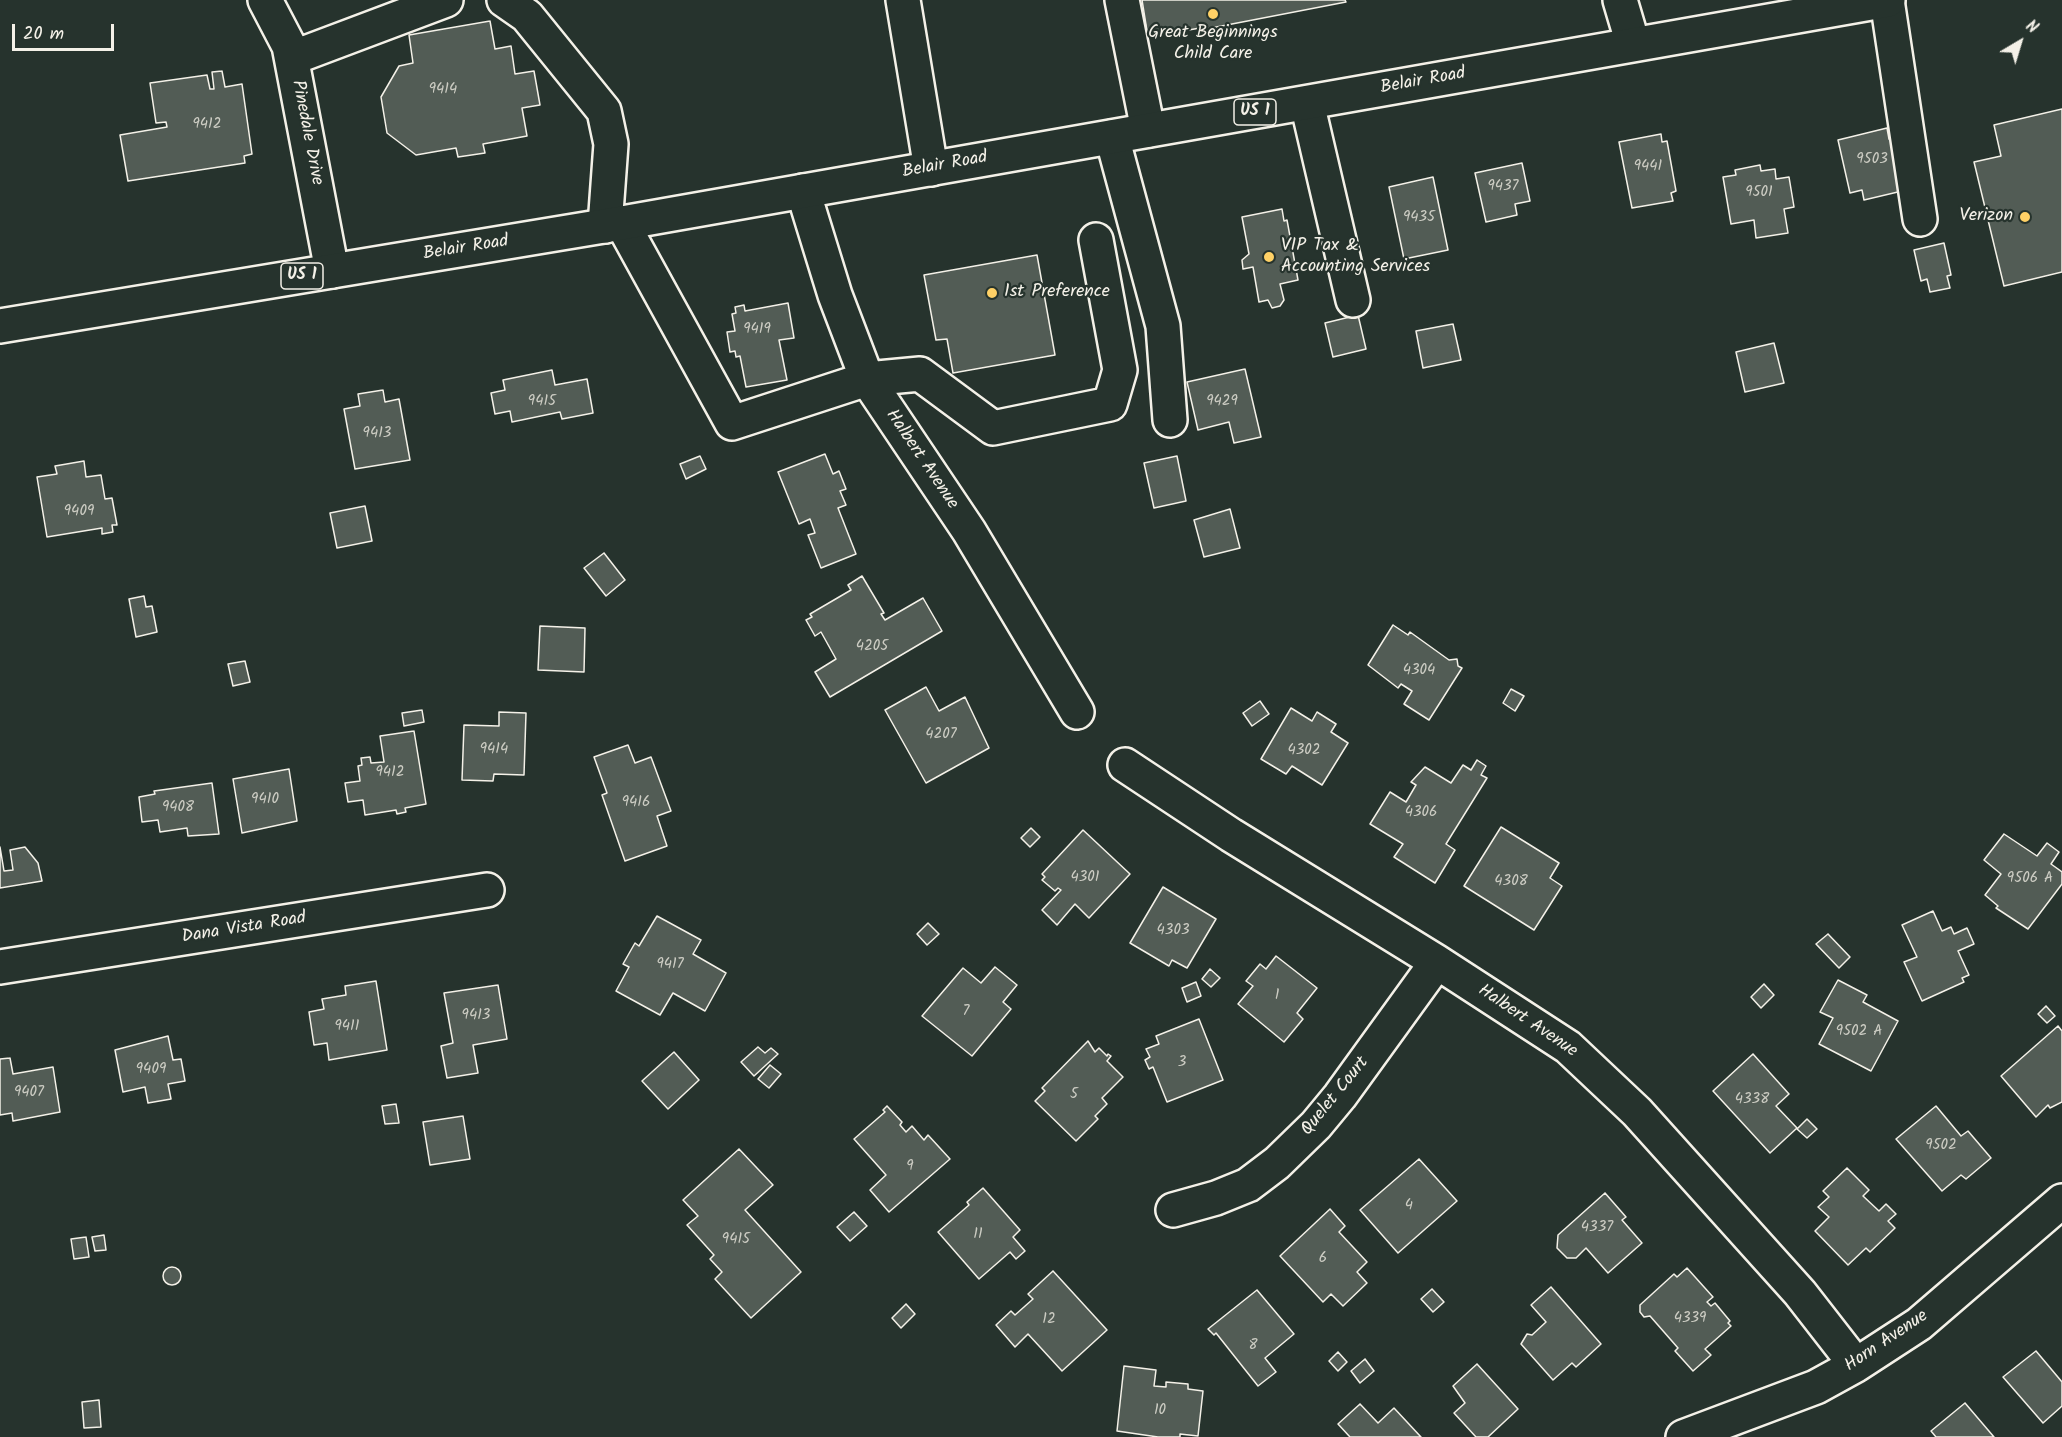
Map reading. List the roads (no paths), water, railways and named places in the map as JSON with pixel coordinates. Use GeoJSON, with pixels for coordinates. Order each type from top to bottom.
{"type":"FeatureCollection","features":[{"type":"Feature","properties":{"kind":"main road","name":"Pinedale Drive"},"geometry":{"type":"LineString","coordinates":[[265,0],[289,46],[292,58],[332,271]]}},
{"type":"Feature","properties":{"kind":"main road"},"geometry":{"type":"LineString","coordinates":[[292,58],[446,0]]}},
{"type":"Feature","properties":{"kind":"main road"},"geometry":{"type":"LineString","coordinates":[[504,0],[527,16],[604,111],[611,144],[613,224],[732,423],[867,379],[920,374],[993,428],[1110,404],[1120,370],[1096,240]]}},
{"type":"Feature","properties":{"kind":"main road"},"geometry":{"type":"LineString","coordinates":[[903,0],[931,169]]}},
{"type":"Feature","properties":{"kind":"main road"},"geometry":{"type":"LineString","coordinates":[[1122,0],[1148,130]]}},
{"type":"Feature","properties":{"kind":"main road"},"geometry":{"type":"LineString","coordinates":[[1620,0],[1634,44]]}},
{"type":"Feature","properties":{"kind":"main road"},"geometry":{"type":"LineString","coordinates":[[1887,0],[1920,219]]}},
{"type":"Feature","properties":{"kind":"main road","name":"Belair Road"},"geometry":{"type":"LineString","coordinates":[[0,326],[613,224],[1306,103],[1634,44],[1815,6],[1887,0]]}},
{"type":"Feature","properties":{"kind":"main road"},"geometry":{"type":"LineString","coordinates":[[1306,103],[1353,300]]}},
{"type":"Feature","properties":{"kind":"main road"},"geometry":{"type":"LineString","coordinates":[[1112,137],[1163,326],[1170,420]]}},
{"type":"Feature","properties":{"kind":"main road","name":"Halbert Avenue"},"geometry":{"type":"LineString","coordinates":[[803,191],[835,296],[867,379],[969,531],[1077,712]]}},
{"type":"Feature","properties":{"kind":"main road","name":"Halbert Avenue"},"geometry":{"type":"LineString","coordinates":[[1125,765],[1231,835],[1437,962],[1568,1047],[1638,1112],[1800,1293],[1856,1365]]}},
{"type":"Feature","properties":{"kind":"main road","name":"Dana Vista Road"},"geometry":{"type":"LineString","coordinates":[[0,967],[487,890]]}},
{"type":"Feature","properties":{"kind":"main road","name":"Quelet Court"},"geometry":{"type":"LineString","coordinates":[[1173,1210],[1216,1198],[1248,1185],[1277,1163],[1316,1125],[1334,1103],[1437,962]]}},
{"type":"Feature","properties":{"kind":"main road","name":"Horn Avenue"},"geometry":{"type":"LineString","coordinates":[[1683,1437],[1816,1388],[1856,1365],[1919,1324],[2062,1201]]}},
{"type":"Feature","properties":{"kind":"place","name":"Great Beginnings Child Care"},"geometry":{"type":"Point","coordinates":[1213,14]}},
{"type":"Feature","properties":{"kind":"place","name":"Verizon"},"geometry":{"type":"Point","coordinates":[2025,217]}},
{"type":"Feature","properties":{"kind":"place","name":"VIP Tax & Accounting Services"},"geometry":{"type":"Point","coordinates":[1269,257]}},
{"type":"Feature","properties":{"kind":"place","name":"1st Preference"},"geometry":{"type":"Point","coordinates":[992,293]}}]}
